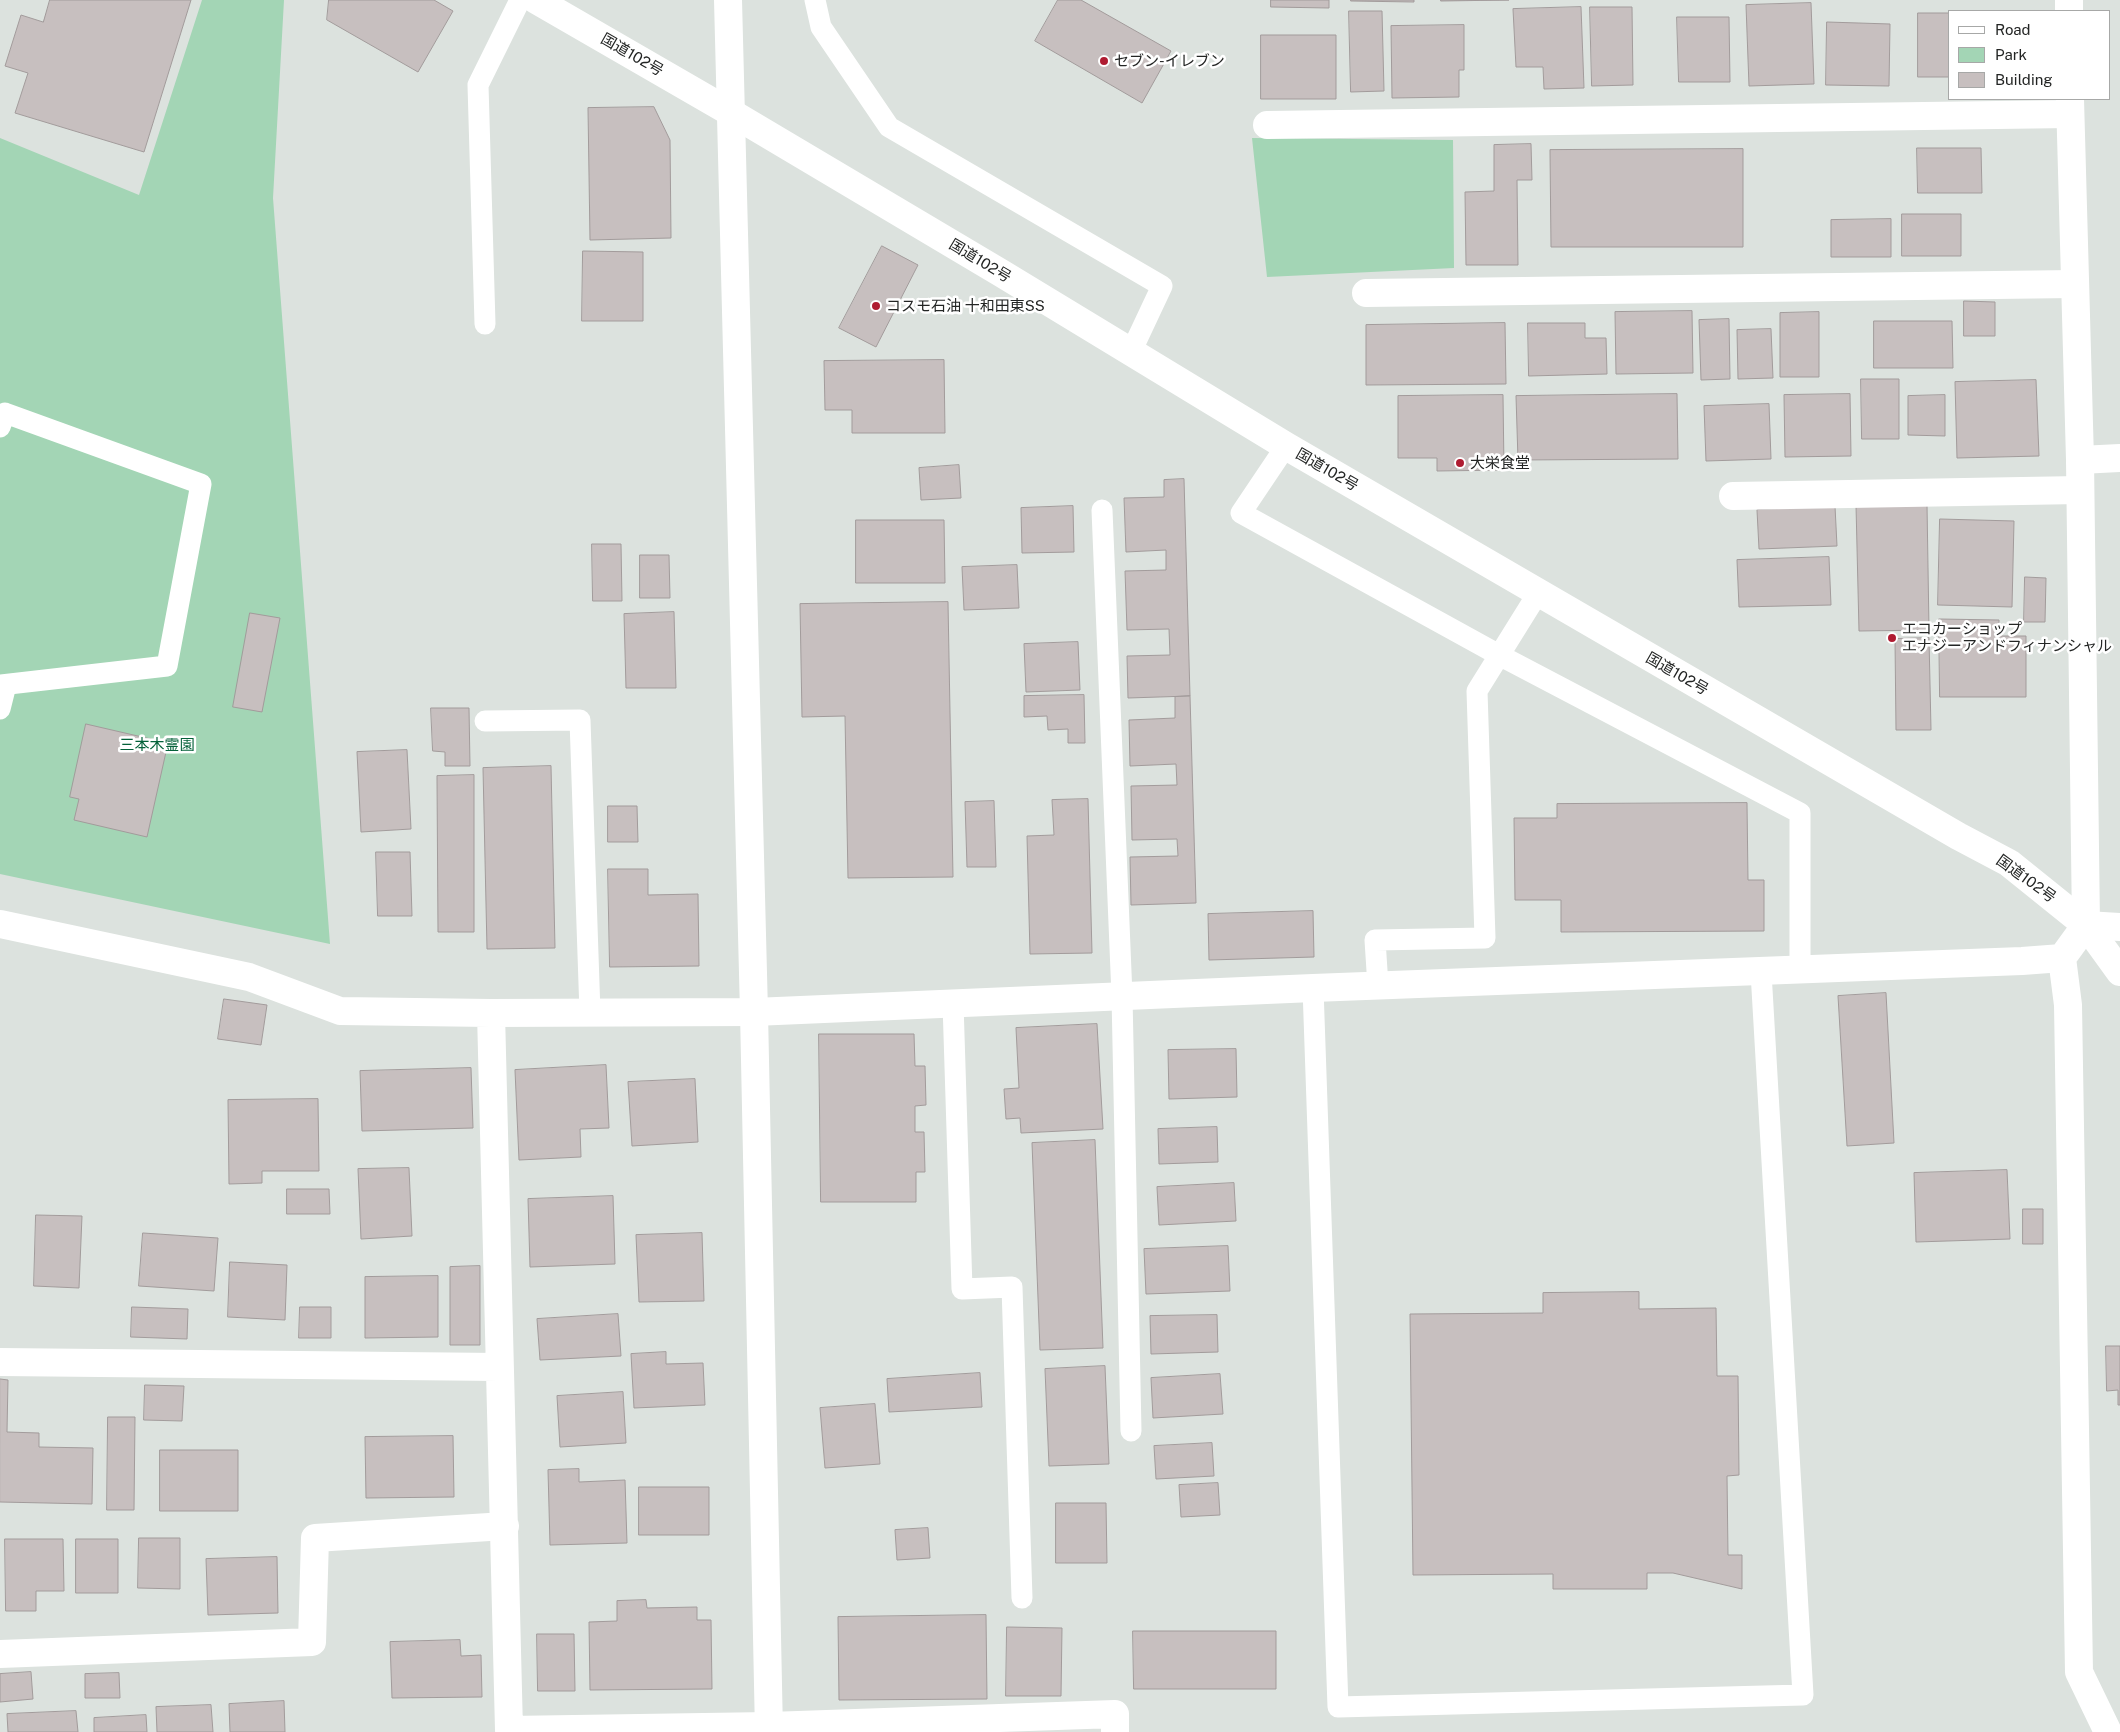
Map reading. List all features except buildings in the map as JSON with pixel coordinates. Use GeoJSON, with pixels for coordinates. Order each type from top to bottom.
{"type":"FeatureCollection","features":[{"type":"Feature","properties":{"kind":"main road","name":"国道102号"},"geometry":{"type":"LineString","coordinates":[[536,0],[730,112],[1286,446],[1949,831],[2009,863],[2086,925],[2120,972]]}},
{"type":"Feature","properties":{"kind":"main road"},"geometry":{"type":"LineString","coordinates":[[728,0],[754,1012],[769,1729]]}},
{"type":"Feature","properties":{"kind":"main road"},"geometry":{"type":"LineString","coordinates":[[1267,125],[2070,106],[2080,460],[2086,925],[2062,958],[2068,1005],[2079,1672],[2112,1731]]}},
{"type":"Feature","properties":{"kind":"main road"},"geometry":{"type":"LineString","coordinates":[[1366,293],[2074,284]]}},
{"type":"Feature","properties":{"kind":"main road"},"geometry":{"type":"LineString","coordinates":[[2080,460],[2120,458]]}},
{"type":"Feature","properties":{"kind":"main road"},"geometry":{"type":"LineString","coordinates":[[1732,496],[2080,490]]}},
{"type":"Feature","properties":{"kind":"main road"},"geometry":{"type":"LineString","coordinates":[[0,924],[249,977],[340,1011],[491,1013],[754,1012],[1313,988],[2022,962],[2062,958]]}},
{"type":"Feature","properties":{"kind":"main road"},"geometry":{"type":"LineString","coordinates":[[2086,925],[2120,927]]}},
{"type":"Feature","properties":{"kind":"main road"},"geometry":{"type":"LineString","coordinates":[[491,1013],[509,1730],[769,1729],[1115,1714],[1115,1732]]}},
{"type":"Feature","properties":{"kind":"main road"},"geometry":{"type":"LineString","coordinates":[[0,1362],[500,1367]]}},
{"type":"Feature","properties":{"kind":"main road"},"geometry":{"type":"LineString","coordinates":[[0,1654],[312,1642],[315,1538],[505,1526]]}},
{"type":"Feature","properties":{"kind":"lane"},"geometry":{"type":"LineString","coordinates":[[485,324],[478,85],[520,0]]}},
{"type":"Feature","properties":{"kind":"lane"},"geometry":{"type":"LineString","coordinates":[[815,0],[821,27],[889,127],[1162,286],[1131,352]]}},
{"type":"Feature","properties":{"kind":"lane"},"geometry":{"type":"LineString","coordinates":[[0,427],[5,413],[201,484],[168,666],[3,685],[0,709]]}},
{"type":"Feature","properties":{"kind":"lane"},"geometry":{"type":"LineString","coordinates":[[1286,446],[1241,513],[1499,655],[1800,813],[1800,970]]}},
{"type":"Feature","properties":{"kind":"lane"},"geometry":{"type":"LineString","coordinates":[[1102,510],[1122,996],[1131,1431]]}},
{"type":"Feature","properties":{"kind":"lane"},"geometry":{"type":"LineString","coordinates":[[1378,986],[1375,940],[1485,938],[1477,691],[1538,593]]}},
{"type":"Feature","properties":{"kind":"lane"},"geometry":{"type":"LineString","coordinates":[[485,721],[580,720],[590,1013]]}},
{"type":"Feature","properties":{"kind":"lane"},"geometry":{"type":"LineString","coordinates":[[1313,988],[1338,1707],[1803,1695],[1761,972]]}},
{"type":"Feature","properties":{"kind":"lane"},"geometry":{"type":"LineString","coordinates":[[953,1003],[962,1289],[1012,1287],[1022,1598]]}},
{"type":"Feature","properties":{"kind":"green space","name":"三本木霊園"},"geometry":{"type":"Polygon","coordinates":[[[202,0],[284,0],[273,198],[330,944],[0,874],[0,138],[139,195],[202,0]]]}},
{"type":"Feature","properties":{"kind":"green space"},"geometry":{"type":"Polygon","coordinates":[[[1252,138],[1453,140],[1454,268],[1267,277],[1252,138]]]}},
{"type":"Feature","properties":{"kind":"place","name":"セブン-イレブン"},"geometry":{"type":"Point","coordinates":[1104,61]}},
{"type":"Feature","properties":{"kind":"place","name":"コスモ石油 十和田東SS"},"geometry":{"type":"Point","coordinates":[876,306]}},
{"type":"Feature","properties":{"kind":"place","name":"大栄食堂"},"geometry":{"type":"Point","coordinates":[1460,463]}},
{"type":"Feature","properties":{"kind":"place","name":"エコカーショップ エナジーアンドフィナンシャル"},"geometry":{"type":"Point","coordinates":[1892,638]}}]}
